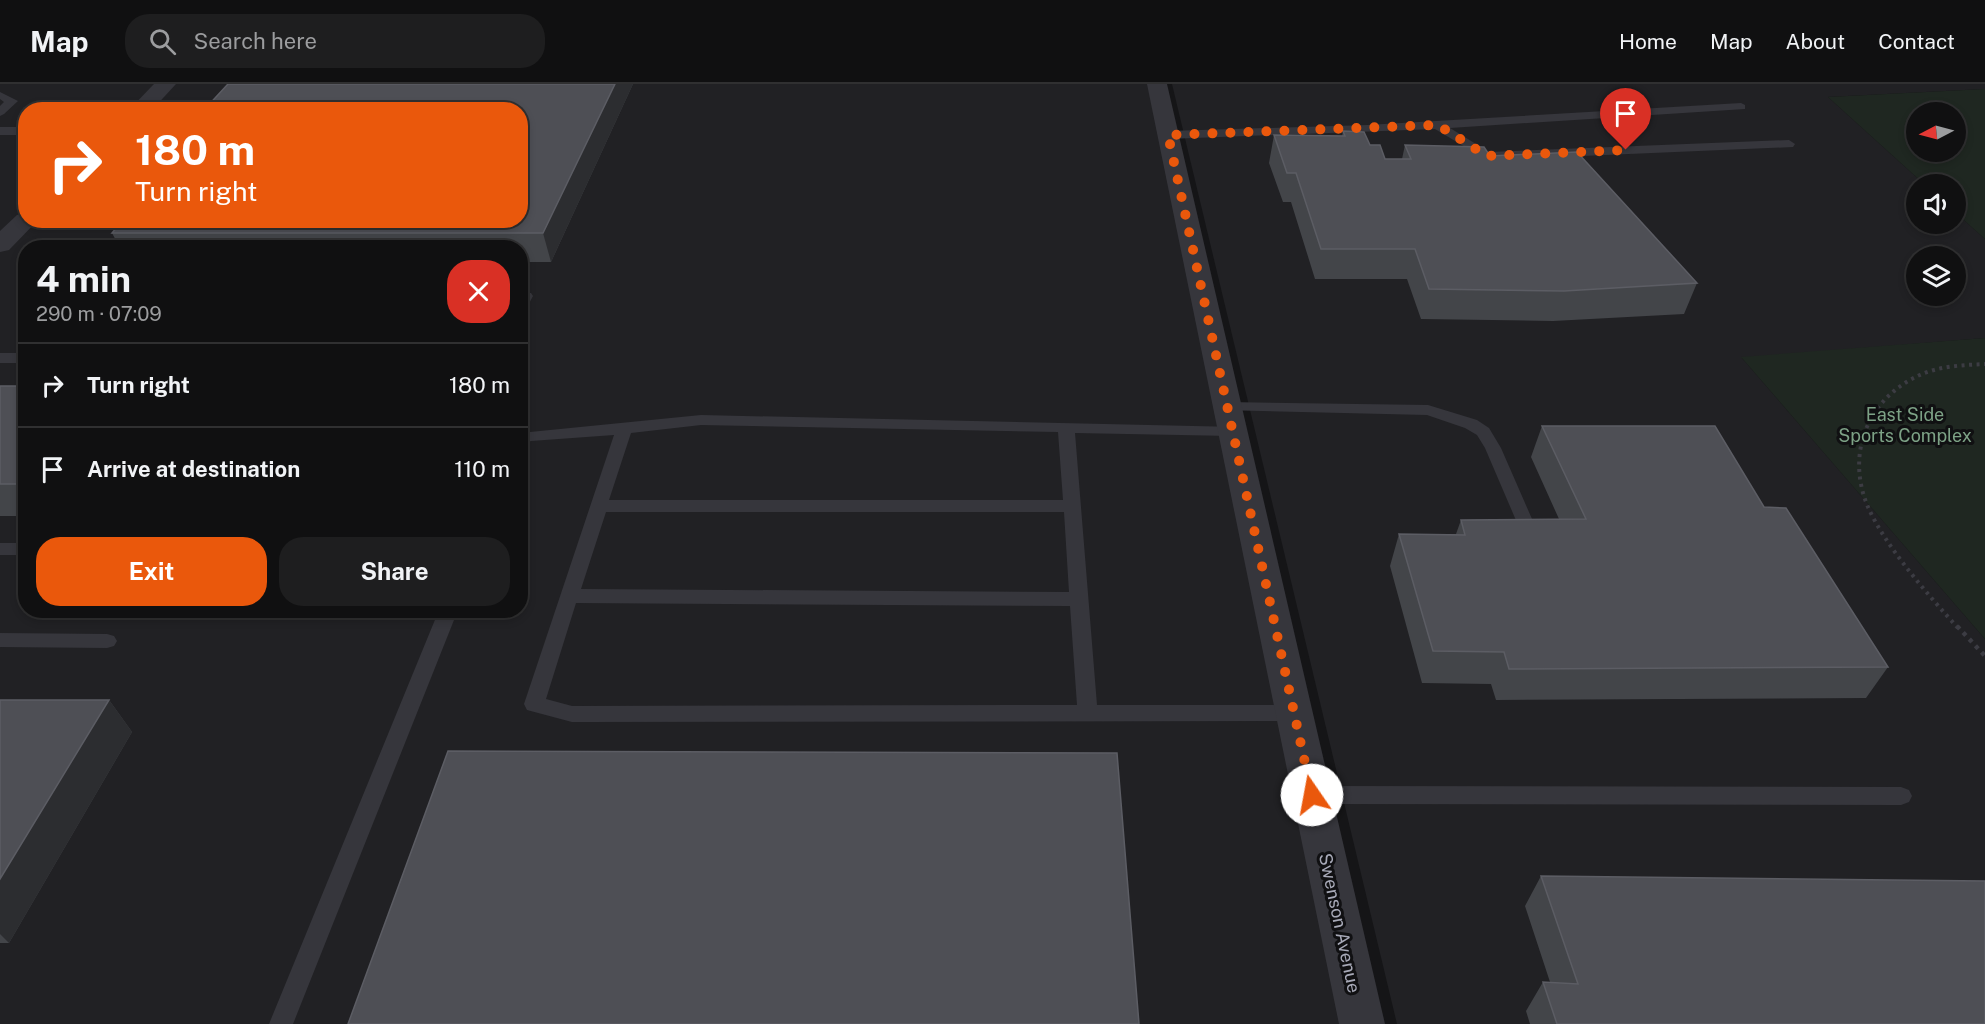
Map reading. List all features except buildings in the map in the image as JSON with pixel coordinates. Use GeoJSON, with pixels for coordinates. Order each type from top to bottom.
{"type":"FeatureCollection","features":[{"type":"Feature","properties":{"kind":"street"},"geometry":{"type":"LineString","coordinates":[[147,102],[166,84]]}},
{"type":"Feature","properties":{"kind":"street","name":"Swenson Avenue"},"geometry":{"type":"LineString","coordinates":[[1157,84],[1362,1024]]}},
{"type":"Feature","properties":{"kind":"street"},"geometry":{"type":"LineString","coordinates":[[0,245],[18,228]]}},
{"type":"Feature","properties":{"kind":"lane"},"geometry":{"type":"LineString","coordinates":[[0,95],[12,101],[0,112]]}},
{"type":"Feature","properties":{"kind":"lane"},"geometry":{"type":"LineString","coordinates":[[1168,135],[1438,125],[1741,107]]}},
{"type":"Feature","properties":{"kind":"lane"},"geometry":{"type":"LineString","coordinates":[[1438,125],[1487,156],[1789,144]]}},
{"type":"Feature","properties":{"kind":"lane"},"geometry":{"type":"LineString","coordinates":[[0,131],[18,131]]}},
{"type":"Feature","properties":{"kind":"lane"},"geometry":{"type":"LineString","coordinates":[[0,358],[18,358]]}},
{"type":"Feature","properties":{"kind":"lane"},"geometry":{"type":"LineString","coordinates":[[528,436],[624,429],[701,420],[1066,427],[1428,410],[1472,424],[1483,432],[1493,448],[1530,535]]}},
{"type":"Feature","properties":{"kind":"lane"},"geometry":{"type":"LineString","coordinates":[[1066,427],[1088,713]]}},
{"type":"Feature","properties":{"kind":"lane"},"geometry":{"type":"LineString","coordinates":[[624,429],[534,704],[572,714],[1294,713]]}},
{"type":"Feature","properties":{"kind":"lane"},"geometry":{"type":"LineString","coordinates":[[598,506],[1072,506]]}},
{"type":"Feature","properties":{"kind":"lane"},"geometry":{"type":"LineString","coordinates":[[0,549],[18,549]]}},
{"type":"Feature","properties":{"kind":"lane"},"geometry":{"type":"LineString","coordinates":[[569,596],[1078,598]]}},
{"type":"Feature","properties":{"kind":"lane"},"geometry":{"type":"LineString","coordinates":[[281,1024],[446,618]]}},
{"type":"Feature","properties":{"kind":"lane"},"geometry":{"type":"LineString","coordinates":[[0,640],[107,641]]}},
{"type":"Feature","properties":{"kind":"lane"},"geometry":{"type":"LineString","coordinates":[[1312,795],[1901,796]]}},
{"type":"Feature","properties":{"kind":"path"},"geometry":{"type":"LineString","coordinates":[[1985,364],[1923,374],[1894,389],[1872,412],[1861,434],[1857,465],[1866,504],[1898,556],[1939,609],[1985,656]]}},
{"type":"Feature","properties":{"kind":"shaded area"},"geometry":{"type":"Polygon","coordinates":[[[0,84],[1153,84],[1344,1024],[0,1024],[0,84]]]}},
{"type":"Feature","properties":{"kind":"shaded area"},"geometry":{"type":"Polygon","coordinates":[[[1172,84],[1985,84],[1985,89],[1828,97],[1913,174],[1906,174],[1906,234],[1966,234],[1966,222],[1985,239],[1985,338],[1742,358],[1985,639],[1985,1024],[1397,1024],[1172,84]]]}},
{"type":"Feature","properties":{"kind":"green space"},"geometry":{"type":"Polygon","coordinates":[[[1985,89],[1985,239],[1966,222],[1966,174],[1913,174],[1828,97],[1985,89]]]}},
{"type":"Feature","properties":{"kind":"green space","name":"East Side Sports Complex"},"geometry":{"type":"Polygon","coordinates":[[[1985,338],[1985,639],[1741,357],[1985,338]]]}},
{"type":"Feature","properties":{"kind":"route"},"geometry":{"type":"LineString","coordinates":[[1312,795],[1168,135],[1438,125],[1487,156],[1626,150]]}}]}
